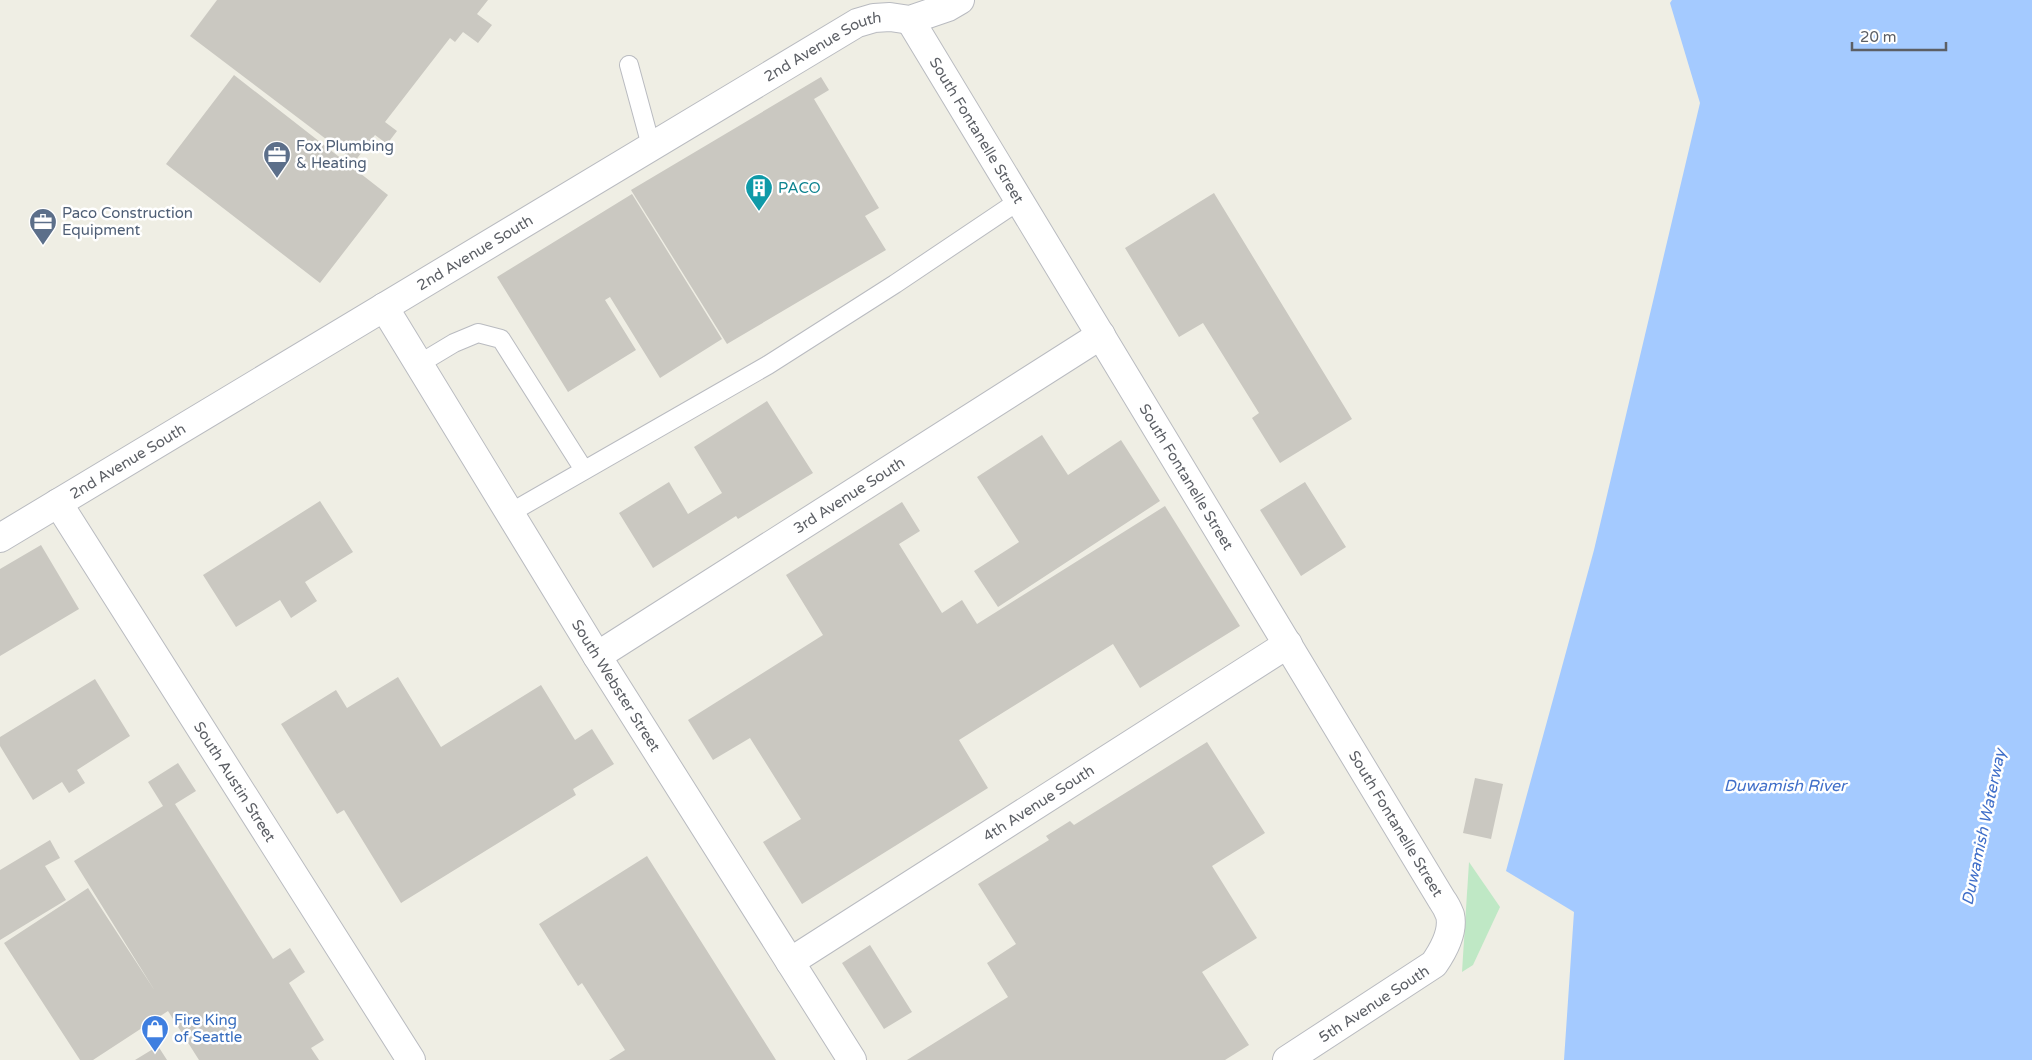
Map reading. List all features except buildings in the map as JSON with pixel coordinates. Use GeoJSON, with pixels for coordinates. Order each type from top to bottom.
{"type":"FeatureCollection","features":[{"type":"Feature","properties":{"kind":"street","name":"2nd Avenue South"},"geometry":{"type":"LineString","coordinates":[[0,538],[857,23],[874,18],[890,17],[910,20],[948,7],[960,0]]}},
{"type":"Feature","properties":{"kind":"street","name":"South Fontanelle Street"},"geometry":{"type":"LineString","coordinates":[[910,20],[1442,900],[1450,915],[1448,937]]}},
{"type":"Feature","properties":{"kind":"street","name":"South Webster Street"},"geometry":{"type":"LineString","coordinates":[[384,307],[597,656],[852,1060]]}},
{"type":"Feature","properties":{"kind":"street","name":"3rd Avenue South"},"geometry":{"type":"LineString","coordinates":[[597,656],[1101,335]]}},
{"type":"Feature","properties":{"kind":"street","name":"South Austin Street"},"geometry":{"type":"LineString","coordinates":[[58,503],[410,1060]]}},
{"type":"Feature","properties":{"kind":"street","name":"4th Avenue South"},"geometry":{"type":"LineString","coordinates":[[790,962],[1288,644]]}},
{"type":"Feature","properties":{"kind":"street","name":"5th Avenue South"},"geometry":{"type":"LineString","coordinates":[[1287,1060],[1434,964],[1443,951],[1448,937]]}},
{"type":"Feature","properties":{"kind":"lane"},"geometry":{"type":"LineString","coordinates":[[629,65],[651,146]]}},
{"type":"Feature","properties":{"kind":"lane"},"geometry":{"type":"LineString","coordinates":[[510,513],[768,365],[895,284],[1020,200]]}},
{"type":"Feature","properties":{"kind":"lane"},"geometry":{"type":"LineString","coordinates":[[419,364],[454,343],[478,333],[501,339],[584,470]]}},
{"type":"Feature","properties":{"kind":"green space"},"geometry":{"type":"Polygon","coordinates":[[[1469,862],[1500,907],[1473,965],[1462,972],[1469,862]]]}},
{"type":"Feature","properties":{"kind":"water","name":"Duwamish River"},"geometry":{"type":"Polygon","coordinates":[[[1672,0],[2032,0],[2032,1060],[1564,1060],[1574,912],[1506,871],[1594,550],[1700,103],[1670,3],[1672,0]]]}},
{"type":"Feature","properties":{"kind":"place","name":"Fox Plumbing & Heating"},"geometry":{"type":"Point","coordinates":[277,179]}},
{"type":"Feature","properties":{"kind":"place","name":"PACO"},"geometry":{"type":"Point","coordinates":[759,212]}},
{"type":"Feature","properties":{"kind":"place","name":"Paco Construction Equipment"},"geometry":{"type":"Point","coordinates":[43,246]}},
{"type":"Feature","properties":{"kind":"place","name":"Fire King of Seattle"},"geometry":{"type":"Point","coordinates":[155,1053]}},
{"type":"Feature","properties":{"kind":"water label","name":"Duwamish Waterway"},"geometry":{"type":"Point","coordinates":[1983,827]}}]}
